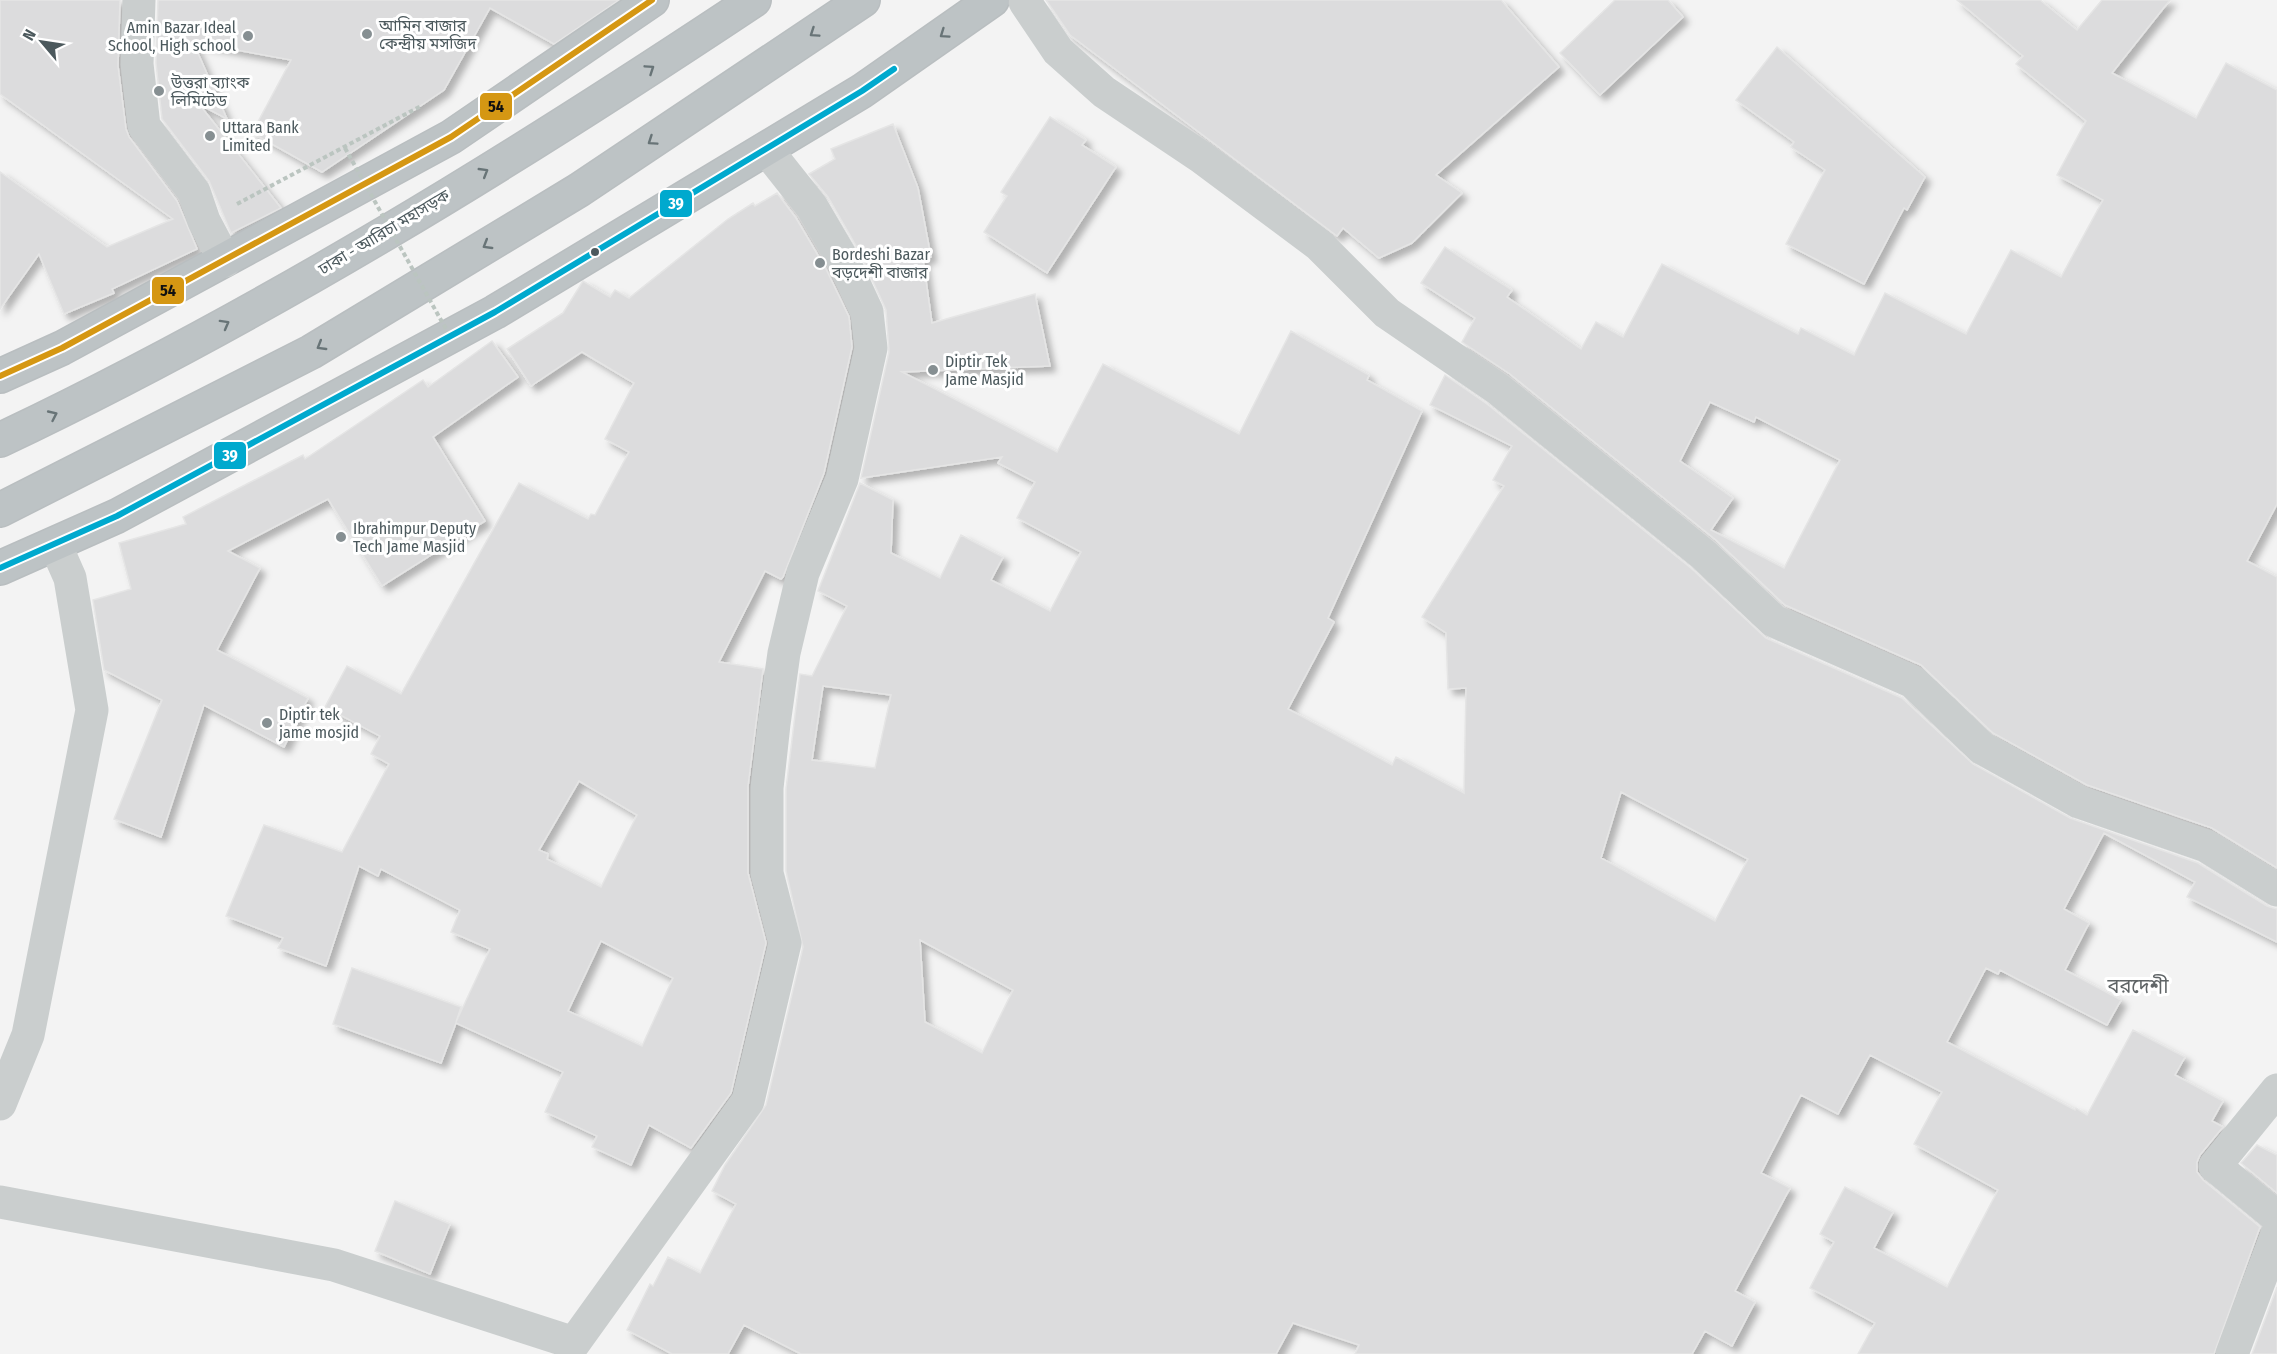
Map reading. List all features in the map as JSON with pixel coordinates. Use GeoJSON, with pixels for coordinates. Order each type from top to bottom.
{"type":"FeatureCollection","features":[{"type":"Feature","properties":{"kind":"highway"},"geometry":{"type":"LineString","coordinates":[[0,376],[62,348],[451,137],[652,0]]}},
{"type":"Feature","properties":{"kind":"highway","name":"ঢাকা - আরিচা মহাসড়ক"},"geometry":{"type":"LineString","coordinates":[[0,440],[118,384],[312,276],[611,95],[754,0]]}},
{"type":"Feature","properties":{"kind":"highway"},"geometry":{"type":"LineString","coordinates":[[0,510],[311,352],[579,190],[863,0]]}},
{"type":"Feature","properties":{"kind":"highway"},"geometry":{"type":"LineString","coordinates":[[0,568],[117,516],[495,312],[862,91],[992,0]]}},
{"type":"Feature","properties":{"kind":"street"},"geometry":{"type":"LineString","coordinates":[[139,0],[137,64],[144,126],[194,192],[204,221],[225,261]]}},
{"type":"Feature","properties":{"kind":"street"},"geometry":{"type":"LineString","coordinates":[[1025,2],[1058,51],[1104,92],[1201,157],[1319,245],[1388,313],[1498,389],[1704,555],[1774,621],[1913,682],[1982,748],[2079,802],[2206,846],[2277,890]]}},
{"type":"Feature","properties":{"kind":"street"},"geometry":{"type":"LineString","coordinates":[[0,1202],[334,1265],[574,1343],[748,1101],[785,943],[768,873],[767,788],[784,653],[803,573],[842,479],[871,348],[867,312],[843,260],[812,207],[766,149]]}},
{"type":"Feature","properties":{"kind":"street"},"geometry":{"type":"LineString","coordinates":[[0,1104],[28,1035],[92,710],[70,578],[55,544]]}},
{"type":"Feature","properties":{"kind":"street"},"geometry":{"type":"LineString","coordinates":[[2277,1090],[2214,1166],[2277,1217]]}},
{"type":"Feature","properties":{"kind":"street"},"geometry":{"type":"LineString","coordinates":[[2232,1354],[2277,1234]]}},
{"type":"Feature","properties":{"kind":"path"},"geometry":{"type":"LineString","coordinates":[[204,221],[421,106]]}},
{"type":"Feature","properties":{"kind":"path"},"geometry":{"type":"LineString","coordinates":[[345,148],[451,338]]}},
{"type":"Feature","properties":{"kind":"building"},"geometry":{"type":"Polygon","coordinates":[[[0,0],[120,0],[118,66],[126,129],[129,137],[177,201],[197,249],[112,289],[114,293],[64,314],[39,254],[0,309],[0,172],[107,247],[173,219],[0,94],[0,0]]]}},
{"type":"Feature","properties":{"kind":"building"},"geometry":{"type":"Polygon","coordinates":[[[158,0],[619,0],[554,44],[490,8],[444,90],[322,172],[252,133],[291,60],[193,42],[227,119],[199,104],[281,208],[231,233],[209,181],[162,119],[156,63],[158,0]]]}},
{"type":"Feature","properties":{"kind":"building"},"geometry":{"type":"Polygon","coordinates":[[[1046,0],[1501,0],[1559,67],[1436,175],[1462,193],[1412,243],[1379,258],[1343,228],[1337,236],[1070,35],[1046,0]]]}},
{"type":"Feature","properties":{"kind":"building"},"geometry":{"type":"Polygon","coordinates":[[[1615,0],[1668,0],[1683,17],[1600,95],[1560,53],[1615,0]]]}},
{"type":"Feature","properties":{"kind":"building"},"geometry":{"type":"Polygon","coordinates":[[[1957,0],[2040,0],[2077,30],[2102,0],[2170,0],[2112,73],[2196,118],[2226,63],[2277,90],[2277,504],[2247,561],[2277,577],[2277,868],[2212,828],[2087,785],[1993,733],[1921,665],[1785,605],[1716,540],[1510,374],[1462,342],[1475,318],[1421,283],[1445,247],[1512,290],[1507,297],[1581,349],[1596,322],[1623,337],[1662,264],[1798,334],[1801,328],[1854,355],[1885,293],[1966,334],[2011,250],[2061,277],[2103,200],[2057,175],[2086,121],[2016,64],[2023,56],[1957,0]],[[1710,402],[1680,461],[1733,498],[1711,530],[1784,568],[1840,460],[1756,417],[1754,422],[1710,402]]]}},
{"type":"Feature","properties":{"kind":"building"},"geometry":{"type":"Polygon","coordinates":[[[1777,47],[1925,177],[1907,210],[1904,208],[1864,284],[1786,244],[1825,170],[1791,147],[1794,142],[1736,100],[1777,47]]]}},
{"type":"Feature","properties":{"kind":"building"},"geometry":{"type":"Polygon","coordinates":[[[1050,117],[1086,140],[1082,145],[1116,167],[1047,273],[984,232],[1007,196],[1001,192],[1050,117]]]}},
{"type":"Feature","properties":{"kind":"building"},"geometry":{"type":"Polygon","coordinates":[[[893,124],[918,188],[931,257],[923,259],[932,323],[1035,294],[1050,366],[902,372],[1057,452],[1103,364],[1239,434],[1291,331],[1369,375],[1367,380],[1422,411],[1328,618],[1334,622],[1288,709],[1392,765],[1396,757],[1464,793],[1466,688],[1448,689],[1446,633],[1422,617],[1504,486],[1493,480],[1512,446],[1430,405],[1445,375],[1487,404],[1692,569],[1766,638],[1902,698],[1973,764],[2070,818],[2198,863],[2267,906],[2277,909],[2277,942],[2187,897],[2195,882],[2104,833],[2064,909],[2089,923],[2065,970],[2121,1000],[2107,1025],[2000,970],[1998,974],[1986,968],[1947,1042],[2087,1115],[2133,1030],[2185,1057],[2175,1075],[2223,1101],[2212,1121],[2223,1127],[2200,1155],[2197,1172],[2203,1180],[2260,1227],[2214,1354],[1858,1354],[1875,1323],[1810,1288],[1834,1242],[1820,1234],[1845,1187],[1893,1212],[1874,1248],[1947,1287],[1998,1190],[1914,1144],[1942,1092],[1870,1055],[1838,1114],[1801,1095],[1761,1173],[1790,1188],[1735,1291],[1755,1302],[1732,1346],[1705,1331],[1692,1354],[1355,1354],[1359,1345],[1293,1323],[1276,1354],[801,1354],[744,1325],[728,1354],[672,1354],[627,1330],[650,1284],[653,1286],[668,1257],[700,1273],[736,1204],[712,1191],[725,1165],[766,1105],[803,947],[786,871],[786,789],[800,674],[812,676],[847,606],[818,591],[860,483],[893,500],[891,553],[940,578],[961,535],[1003,557],[991,580],[1050,611],[1081,552],[1017,518],[1035,482],[998,463],[1002,457],[861,478],[889,352],[886,310],[859,251],[828,197],[809,174],[835,159],[831,149],[893,124]],[[823,686],[812,760],[875,768],[891,695],[823,686]],[[1621,792],[1601,858],[1715,921],[1748,859],[1621,792]],[[920,940],[925,1022],[982,1053],[1013,990],[920,940]]]}},
{"type":"Feature","properties":{"kind":"building"},"geometry":{"type":"Polygon","coordinates":[[[777,193],[796,218],[826,269],[849,317],[852,347],[824,473],[783,577],[781,579],[765,571],[719,662],[763,669],[748,786],[748,873],[766,943],[731,1093],[691,1148],[649,1125],[631,1165],[592,1147],[597,1136],[545,1112],[563,1072],[456,1023],[441,1063],[333,1024],[352,968],[461,1007],[456,1022],[490,949],[451,932],[460,910],[381,869],[378,876],[359,866],[326,966],[278,948],[283,938],[226,916],[264,825],[342,852],[389,764],[371,754],[380,736],[325,707],[347,666],[401,694],[519,483],[588,519],[591,514],[595,515],[629,452],[605,439],[634,383],[582,352],[531,386],[507,349],[563,313],[583,281],[610,297],[615,290],[629,298],[728,219],[753,203],[755,206],[777,193]],[[579,781],[539,850],[548,854],[547,859],[601,887],[637,815],[579,781]],[[601,941],[568,1011],[642,1046],[673,978],[601,941]]]}},
{"type":"Feature","properties":{"kind":"building"},"geometry":{"type":"Polygon","coordinates":[[[492,341],[518,377],[433,437],[485,521],[382,586],[328,499],[228,551],[260,568],[217,650],[308,698],[284,747],[204,705],[161,837],[114,819],[162,700],[104,670],[93,600],[131,589],[119,543],[186,524],[183,517],[303,455],[305,459],[423,380],[428,387],[492,341]]]}},
{"type":"Feature","properties":{"kind":"building"},"geometry":{"type":"Polygon","coordinates":[[[2257,1145],[2277,1155],[2277,1193],[2241,1163],[2257,1145]]]}},
{"type":"Feature","properties":{"kind":"building"},"geometry":{"type":"Polygon","coordinates":[[[395,1201],[450,1224],[430,1274],[375,1251],[395,1201]]]}},
{"type":"Feature","properties":{"kind":"building"},"geometry":{"type":"Polygon","coordinates":[[[2277,1287],[2277,1354],[2252,1354],[2277,1287]]]}},
{"type":"Feature","properties":{"kind":"transit line","name":"54"},"geometry":{"type":"LineString","coordinates":[[0,376],[62,348],[451,137],[652,0]]}},
{"type":"Feature","properties":{"kind":"transit line","name":"39"},"geometry":{"type":"LineString","coordinates":[[0,568],[117,516],[495,312],[862,91],[894,69]]}},
{"type":"Feature","properties":{"kind":"place","name":"আমিন বাজার কেন্দ্রীয় মসজিদ"},"geometry":{"type":"Point","coordinates":[367,34]}},
{"type":"Feature","properties":{"kind":"place","name":"Amin Bazar Ideal School, High school"},"geometry":{"type":"Point","coordinates":[248,36]}},
{"type":"Feature","properties":{"kind":"place","name":"উত্তরা ব্যাংক লিমিটেড"},"geometry":{"type":"Point","coordinates":[159,91]}},
{"type":"Feature","properties":{"kind":"place","name":"Uttara Bank Limited"},"geometry":{"type":"Point","coordinates":[210,136]}},
{"type":"Feature","properties":{"kind":"place","name":"Bordeshi Bazar বড়দেশী বাজার"},"geometry":{"type":"Point","coordinates":[820,263]}},
{"type":"Feature","properties":{"kind":"place","name":"Diptir Tek Jame Masjid"},"geometry":{"type":"Point","coordinates":[933,370]}},
{"type":"Feature","properties":{"kind":"place","name":"Ibrahimpur Deputy Tech Jame Masjid"},"geometry":{"type":"Point","coordinates":[341,537]}},
{"type":"Feature","properties":{"kind":"place","name":"Diptir tek jame mosjid"},"geometry":{"type":"Point","coordinates":[267,723]}},
{"type":"Feature","properties":{"kind":"district","name":"বরদেশী"},"geometry":{"type":"Point","coordinates":[2138,986]}}]}
